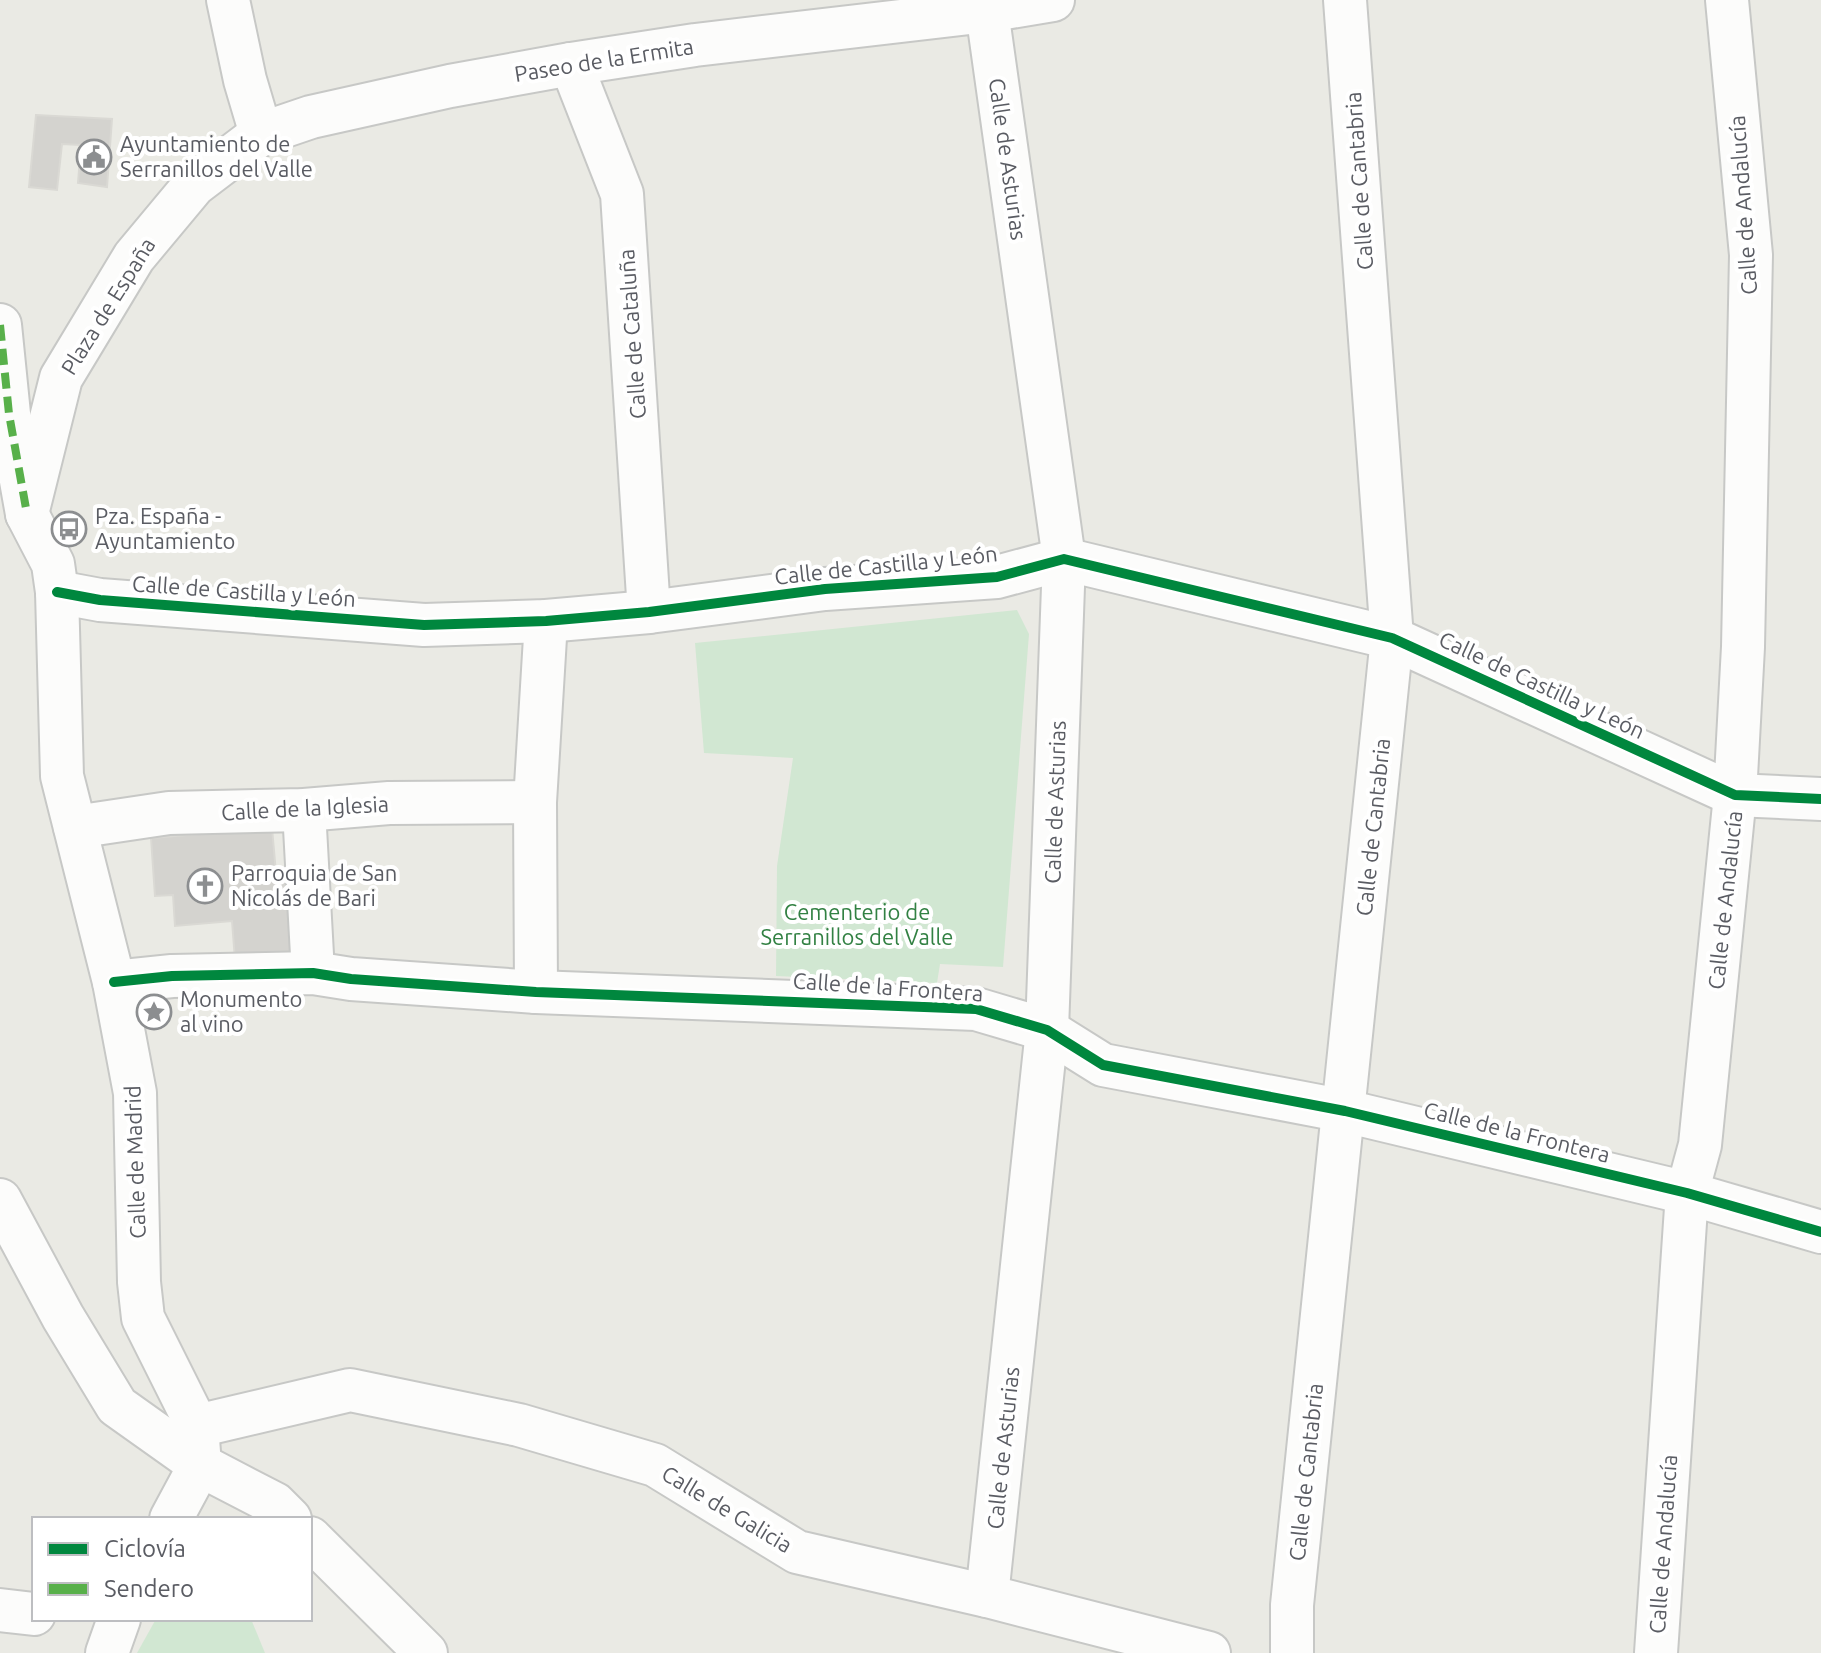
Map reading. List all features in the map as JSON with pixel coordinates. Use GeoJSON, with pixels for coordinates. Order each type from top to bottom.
{"type":"FeatureCollection","features":[{"type":"Feature","properties":{"kind":"street"},"geometry":{"type":"LineString","coordinates":[[228,0],[245,80],[261,134]]}},
{"type":"Feature","properties":{"kind":"street","name":"Paseo de la Ermita"},"geometry":{"type":"LineString","coordinates":[[182,199],[194,185],[261,134],[311,117],[450,86],[571,64],[695,45],[987,11],[1053,0]]}},
{"type":"Feature","properties":{"kind":"street","name":"Calle de Cantabria"},"geometry":{"type":"LineString","coordinates":[[1292,1653],[1292,1605],[1392,638],[1345,0]]}},
{"type":"Feature","properties":{"kind":"street","name":"Calle de Andalucía"},"geometry":{"type":"LineString","coordinates":[[1656,1653],[1687,1193],[1700,1145],[1735,795],[1743,647],[1751,255],[1727,0]]}},
{"type":"Feature","properties":{"kind":"street","name":"Calle de Asturias"},"geometry":{"type":"LineString","coordinates":[[987,11],[1064,559],[1047,1030],[987,1596]]}},
{"type":"Feature","properties":{"kind":"street","name":"Calle de Cataluña"},"geometry":{"type":"LineString","coordinates":[[571,64],[622,194],[649,612]]}},
{"type":"Feature","properties":{"kind":"street","name":"Plaza de España"},"geometry":{"type":"LineString","coordinates":[[14,518],[61,378],[134,257],[182,199]]}},
{"type":"Feature","properties":{"kind":"street","name":"Calle de Madrid"},"geometry":{"type":"LineString","coordinates":[[0,325],[9,414],[14,518],[53,564],[57,592],[62,776],[114,982],[135,1093],[139,1282],[143,1318],[199,1445]]}},
{"type":"Feature","properties":{"kind":"street","name":"Calle de Castilla y León"},"geometry":{"type":"LineString","coordinates":[[57,592],[100,600],[424,625],[546,621],[649,612],[825,589],[997,577],[1064,559],[1392,638],[1735,795],[1821,799]]}},
{"type":"Feature","properties":{"kind":"street"},"geometry":{"type":"LineString","coordinates":[[536,992],[535,802],[546,621]]}},
{"type":"Feature","properties":{"kind":"street","name":"Calle de la Iglesia"},"geometry":{"type":"LineString","coordinates":[[75,827],[169,813],[304,810],[389,803],[535,802]]}},
{"type":"Feature","properties":{"kind":"street"},"geometry":{"type":"LineString","coordinates":[[304,810],[313,973]]}},
{"type":"Feature","properties":{"kind":"street","name":"Calle de la Frontera"},"geometry":{"type":"LineString","coordinates":[[114,982],[172,976],[313,973],[351,979],[536,992],[976,1009],[1047,1030],[1103,1065],[1345,1111],[1687,1193],[1821,1232]]}},
{"type":"Feature","properties":{"kind":"street"},"geometry":{"type":"LineString","coordinates":[[0,1200],[63,1317],[117,1406],[199,1445],[288,1517]]}},
{"type":"Feature","properties":{"kind":"street","name":"Calle de Galicia"},"geometry":{"type":"LineString","coordinates":[[199,1445],[350,1390],[519,1425],[655,1465],[797,1552],[987,1596],[1209,1653]]}},
{"type":"Feature","properties":{"kind":"street"},"geometry":{"type":"LineString","coordinates":[[172,1517],[199,1445]]}},
{"type":"Feature","properties":{"kind":"street"},"geometry":{"type":"LineString","coordinates":[[312,1540],[426,1653]]}},
{"type":"Feature","properties":{"kind":"street"},"geometry":{"type":"LineString","coordinates":[[0,1610],[32,1614]]}},
{"type":"Feature","properties":{"kind":"street"},"geometry":{"type":"LineString","coordinates":[[107,1653],[118,1621]]}},
{"type":"Feature","properties":{"kind":"green space","name":"Cementerio de Serranillos del Valle"},"geometry":{"type":"Polygon","coordinates":[[[1017,610],[1029,634],[1003,967],[940,964],[937,983],[776,976],[777,866],[793,758],[704,753],[695,643],[1017,610]]]}},
{"type":"Feature","properties":{"kind":"green space"},"geometry":{"type":"Polygon","coordinates":[[[155,1621],[252,1621],[265,1653],[137,1653],[155,1621]]]}},
{"type":"Feature","properties":{"kind":"building","name":"Ayuntamiento de Serranillos del Valle"},"geometry":{"type":"Polygon","coordinates":[[[36,115],[112,119],[107,187],[78,183],[81,145],[62,144],[57,190],[29,187],[36,115]]]}},
{"type":"Feature","properties":{"kind":"building","name":"Parroquia de San Nicolás de Bari"},"geometry":{"type":"Polygon","coordinates":[[[272,828],[276,873],[293,872],[295,899],[287,900],[290,938],[296,937],[298,955],[235,960],[232,921],[175,926],[173,895],[155,896],[151,838],[272,828]]]}},
{"type":"Feature","properties":{"kind":"marked path"},"geometry":{"type":"LineString","coordinates":[[0,325],[9,414],[27,514]]}},
{"type":"Feature","properties":{"kind":"cycle path"},"geometry":{"type":"LineString","coordinates":[[57,592],[100,600],[424,625],[546,621],[649,612],[825,589],[997,577],[1064,559],[1392,638],[1735,795],[1821,799]]}},
{"type":"Feature","properties":{"kind":"cycle path"},"geometry":{"type":"LineString","coordinates":[[114,982],[172,976],[313,973],[351,979],[536,992],[976,1009],[1047,1030],[1103,1065],[1345,1111],[1687,1193],[1821,1232]]}},
{"type":"Feature","properties":{"kind":"place","name":"Ayuntamiento de Serranillos del Valle"},"geometry":{"type":"Point","coordinates":[94,157]}},
{"type":"Feature","properties":{"kind":"place","name":"Pza. España - Ayuntamiento"},"geometry":{"type":"Point","coordinates":[69,529]}},
{"type":"Feature","properties":{"kind":"place","name":"Parroquia de San Nicolás de Bari"},"geometry":{"type":"Point","coordinates":[205,886]}},
{"type":"Feature","properties":{"kind":"place","name":"Monumento al vino"},"geometry":{"type":"Point","coordinates":[154,1012]}}]}
